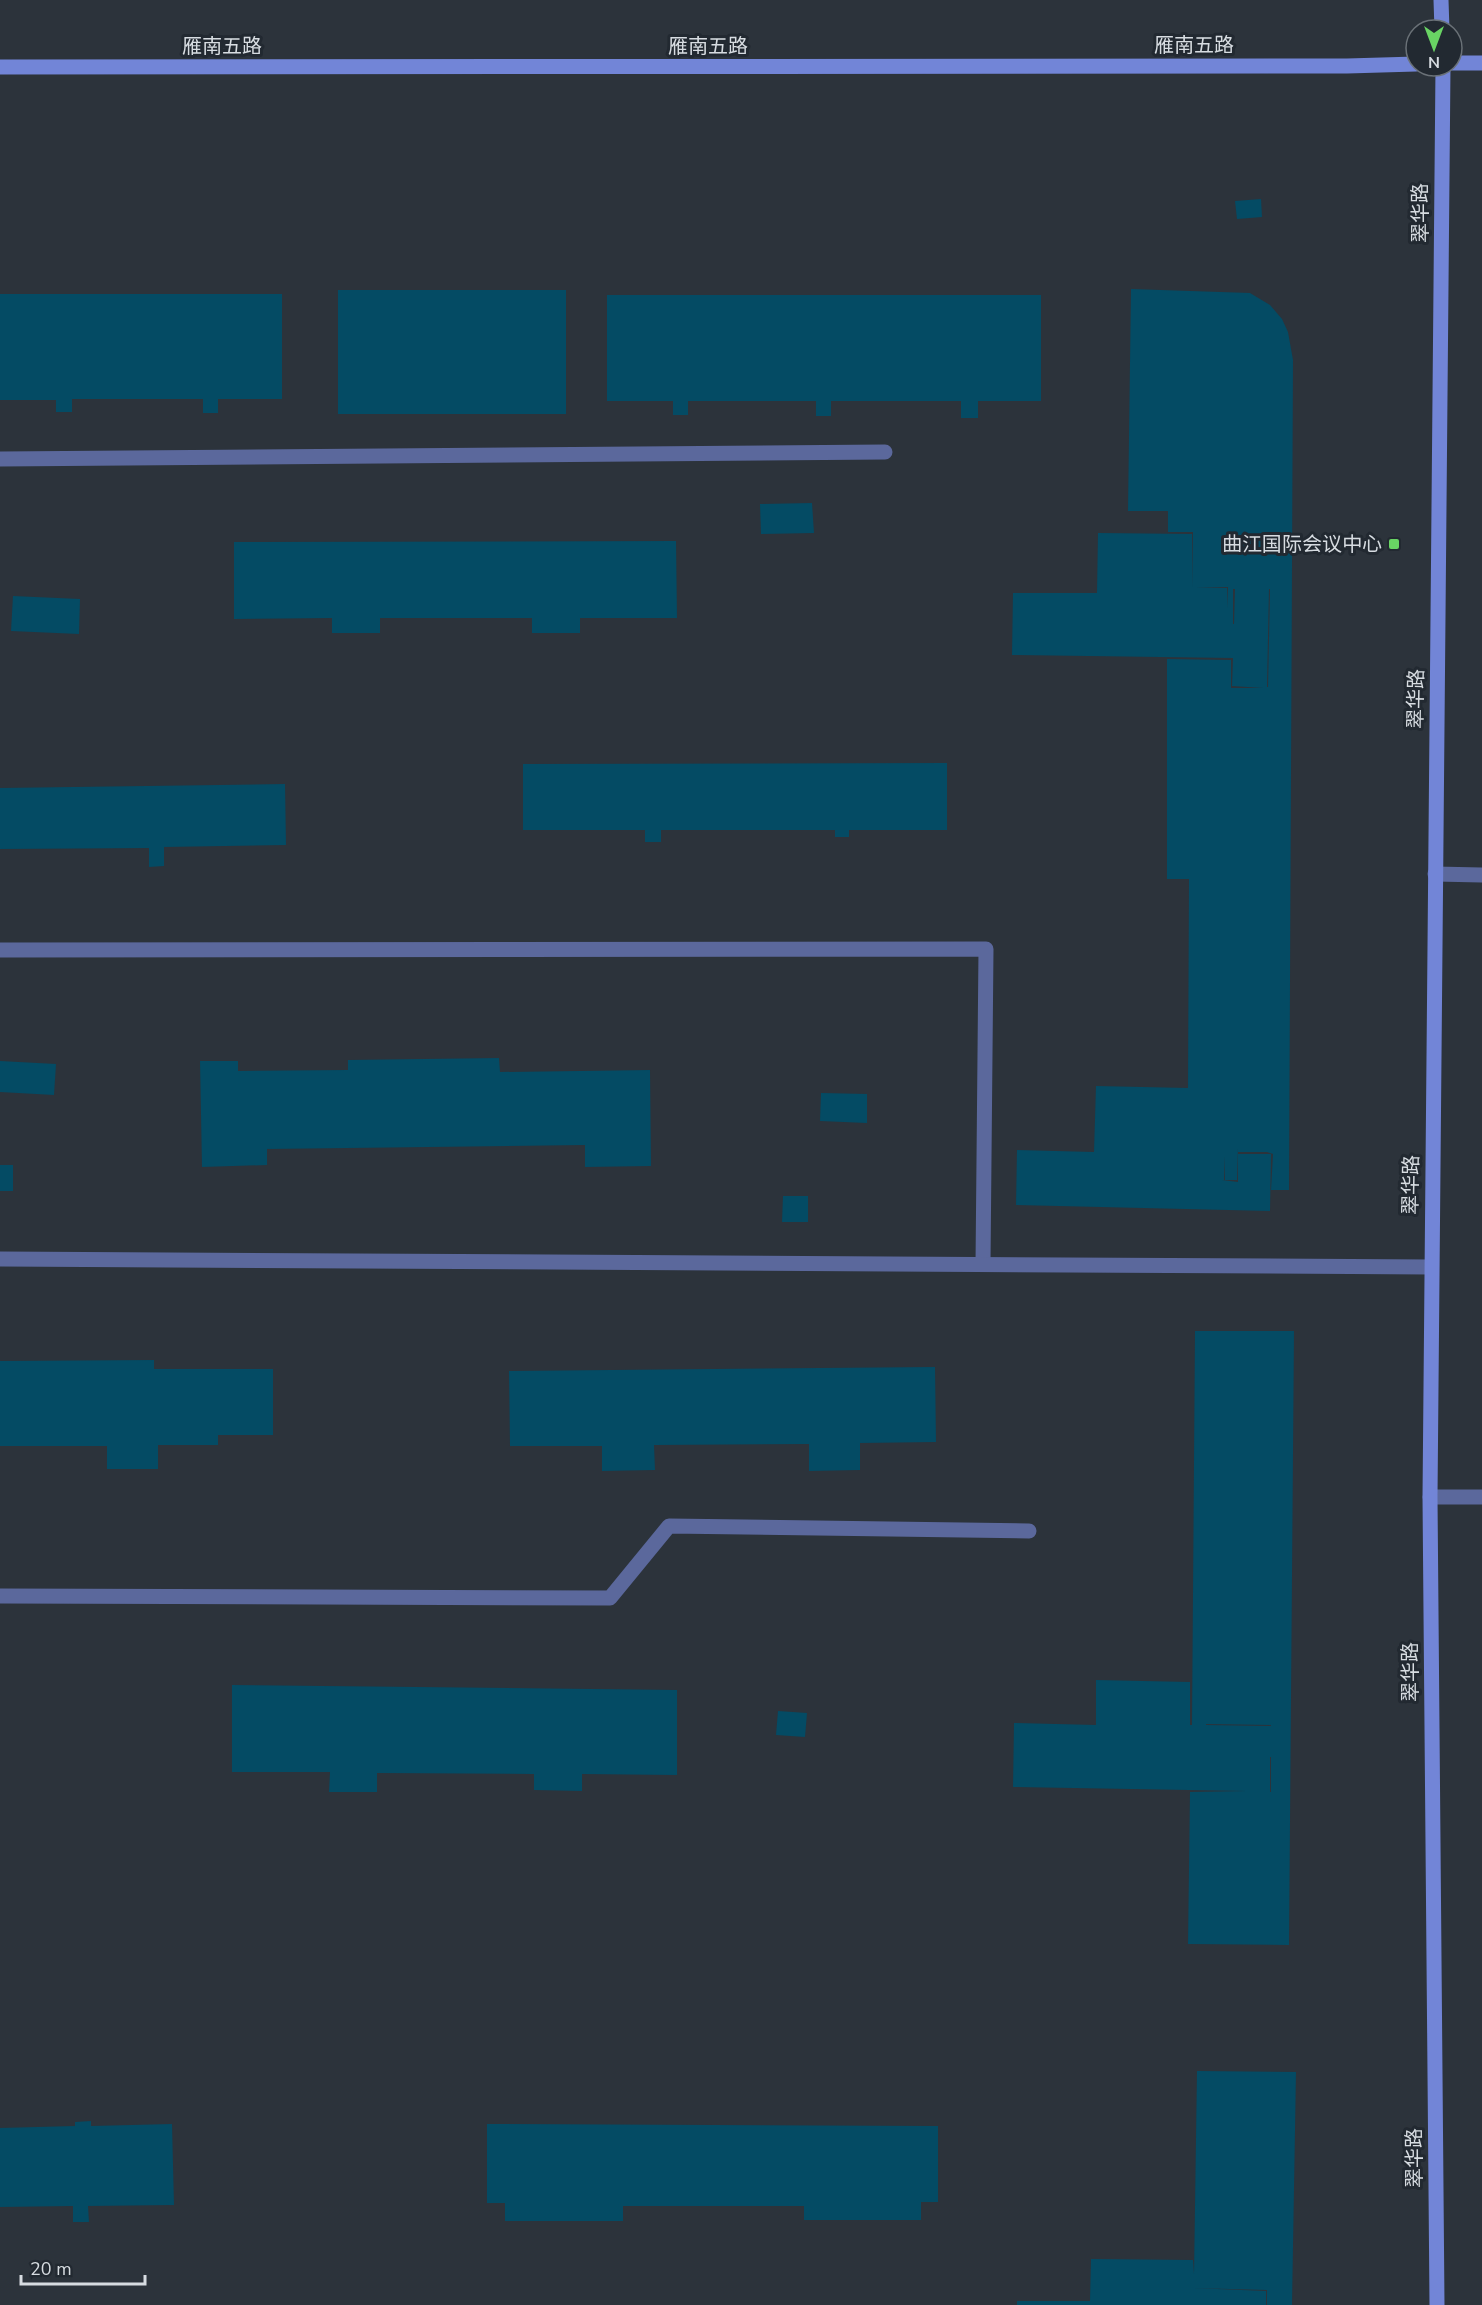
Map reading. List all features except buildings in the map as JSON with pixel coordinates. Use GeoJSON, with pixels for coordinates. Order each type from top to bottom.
{"type":"FeatureCollection","features":[{"type":"Feature","properties":{"kind":"main road"},"geometry":{"type":"LineString","coordinates":[[1441,0],[1442,18]]}},
{"type":"Feature","properties":{"kind":"main road"},"geometry":{"type":"LineString","coordinates":[[1464,63],[1482,63]]}},
{"type":"Feature","properties":{"kind":"main road","name":"雁南五路"},"geometry":{"type":"LineString","coordinates":[[0,67],[1404,64]]}},
{"type":"Feature","properties":{"kind":"main road","name":"翠华路"},"geometry":{"type":"LineString","coordinates":[[1437,2305],[1430,1497],[1443,78]]}},
{"type":"Feature","properties":{"kind":"street"},"geometry":{"type":"LineString","coordinates":[[0,459],[885,452]]}},
{"type":"Feature","properties":{"kind":"street"},"geometry":{"type":"LineString","coordinates":[[1435,874],[1482,875]]}},
{"type":"Feature","properties":{"kind":"street"},"geometry":{"type":"LineString","coordinates":[[0,950],[986,949],[983,1264]]}},
{"type":"Feature","properties":{"kind":"street"},"geometry":{"type":"LineString","coordinates":[[0,1259],[1431,1267]]}},
{"type":"Feature","properties":{"kind":"street"},"geometry":{"type":"LineString","coordinates":[[1430,1497],[1482,1497]]}},
{"type":"Feature","properties":{"kind":"street"},"geometry":{"type":"LineString","coordinates":[[0,1596],[610,1598],[669,1526],[1029,1531]]}},
{"type":"Feature","properties":{"kind":"place","name":"曲江国际会议中心"},"geometry":{"type":"Point","coordinates":[1394,544]}}]}
